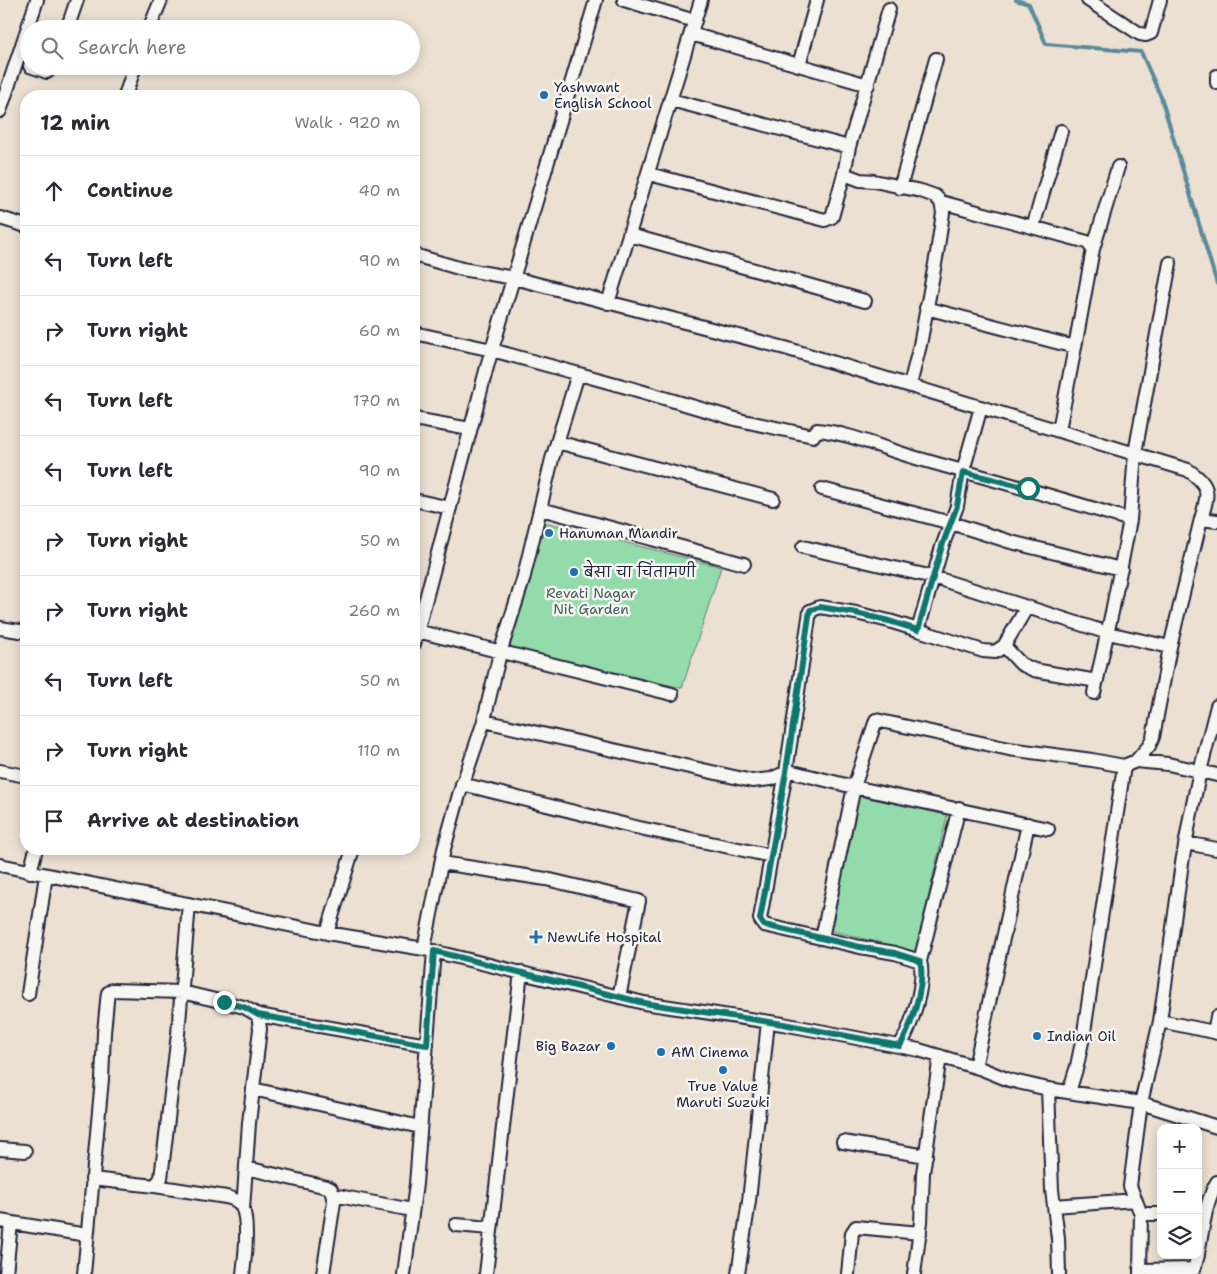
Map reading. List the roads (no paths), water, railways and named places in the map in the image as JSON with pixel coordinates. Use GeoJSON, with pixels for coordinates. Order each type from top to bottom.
{"type":"FeatureCollection","features":[{"type":"Feature","properties":{"kind":"street"},"geometry":{"type":"LineString","coordinates":[[30,20],[37,0]]}},
{"type":"Feature","properties":{"kind":"street"},"geometry":{"type":"LineString","coordinates":[[70,20],[77,0]]}},
{"type":"Feature","properties":{"kind":"street"},"geometry":{"type":"LineString","coordinates":[[153,20],[161,0]]}},
{"type":"Feature","properties":{"kind":"street"},"geometry":{"type":"LineString","coordinates":[[420,619],[492,350],[596,0]]}},
{"type":"Feature","properties":{"kind":"street"},"geometry":{"type":"LineString","coordinates":[[624,0],[695,21]]}},
{"type":"Feature","properties":{"kind":"street"},"geometry":{"type":"LineString","coordinates":[[608,303],[701,0]]}},
{"type":"Feature","properties":{"kind":"street"},"geometry":{"type":"LineString","coordinates":[[799,65],[815,0]]}},
{"type":"Feature","properties":{"kind":"street"},"geometry":{"type":"LineString","coordinates":[[1088,0],[1140,34],[1146,35],[1151,33],[1160,0]]}},
{"type":"Feature","properties":{"kind":"street"},"geometry":{"type":"LineString","coordinates":[[648,174],[825,220],[832,217],[844,174],[849,147],[889,9]]}},
{"type":"Feature","properties":{"kind":"street"},"geometry":{"type":"LineString","coordinates":[[691,34],[868,85]]}},
{"type":"Feature","properties":{"kind":"street"},"geometry":{"type":"LineString","coordinates":[[0,111],[20,50]]}},
{"type":"Feature","properties":{"kind":"street"},"geometry":{"type":"LineString","coordinates":[[900,188],[936,59]]}},
{"type":"Feature","properties":{"kind":"street"},"geometry":{"type":"LineString","coordinates":[[16,62],[20,63]]}},
{"type":"Feature","properties":{"kind":"street"},"geometry":{"type":"LineString","coordinates":[[127,90],[132,75]]}},
{"type":"Feature","properties":{"kind":"street"},"geometry":{"type":"LineString","coordinates":[[1217,76],[1217,83]]}},
{"type":"Feature","properties":{"kind":"street"},"geometry":{"type":"LineString","coordinates":[[671,100],[849,147]]}},
{"type":"Feature","properties":{"kind":"street"},"geometry":{"type":"LineString","coordinates":[[1032,227],[1061,131]]}},
{"type":"Feature","properties":{"kind":"street"},"geometry":{"type":"LineString","coordinates":[[1059,430],[1093,249],[1118,167]]}},
{"type":"Feature","properties":{"kind":"street"},"geometry":{"type":"LineString","coordinates":[[844,174],[860,180],[874,181],[935,196],[941,202],[1087,242],[1093,249]]}},
{"type":"Feature","properties":{"kind":"street"},"geometry":{"type":"LineString","coordinates":[[910,385],[920,345],[940,229],[941,202]]}},
{"type":"Feature","properties":{"kind":"street"},"geometry":{"type":"LineString","coordinates":[[0,218],[20,224]]}},
{"type":"Feature","properties":{"kind":"street"},"geometry":{"type":"LineString","coordinates":[[630,235],[865,301]]}},
{"type":"Feature","properties":{"kind":"street"},"geometry":{"type":"LineString","coordinates":[[420,256],[462,269],[514,278],[785,348],[1135,453],[1188,470],[1201,480],[1207,490],[1205,507],[1170,647],[1153,737],[1149,746],[1130,763],[1084,1032],[1069,1092]]}},
{"type":"Feature","properties":{"kind":"street"},"geometry":{"type":"LineString","coordinates":[[1004,646],[1021,664],[1034,670],[1095,687],[1108,633],[1130,520],[1135,453],[1170,263]]}},
{"type":"Feature","properties":{"kind":"street"},"geometry":{"type":"LineString","coordinates":[[926,308],[1074,346]]}},
{"type":"Feature","properties":{"kind":"street"},"geometry":{"type":"LineString","coordinates":[[420,334],[492,350],[739,420],[813,436],[817,430],[843,434],[905,455],[1028,488],[1130,520]]}},
{"type":"Feature","properties":{"kind":"street"},"geometry":{"type":"LineString","coordinates":[[404,1274],[412,1210],[427,1045],[429,950],[442,863],[462,784],[484,721],[500,653],[523,580],[557,442],[578,374]]}},
{"type":"Feature","properties":{"kind":"street"},"geometry":{"type":"LineString","coordinates":[[918,630],[933,577],[957,506],[963,472],[982,407]]}},
{"type":"Feature","properties":{"kind":"street"},"geometry":{"type":"LineString","coordinates":[[420,419],[470,429]]}},
{"type":"Feature","properties":{"kind":"street"},"geometry":{"type":"LineString","coordinates":[[557,442],[774,500]]}},
{"type":"Feature","properties":{"kind":"street"},"geometry":{"type":"LineString","coordinates":[[822,489],[951,523],[1011,542],[1121,569]]}},
{"type":"Feature","properties":{"kind":"street"},"geometry":{"type":"LineString","coordinates":[[420,501],[450,508]]}},
{"type":"Feature","properties":{"kind":"street"},"geometry":{"type":"LineString","coordinates":[[541,509],[744,564]]}},
{"type":"Feature","properties":{"kind":"street"},"geometry":{"type":"LineString","coordinates":[[1201,519],[1217,521]]}},
{"type":"Feature","properties":{"kind":"street"},"geometry":{"type":"LineString","coordinates":[[803,546],[933,577],[1108,633],[1170,647]]}},
{"type":"Feature","properties":{"kind":"street"},"geometry":{"type":"LineString","coordinates":[[920,961],[895,953],[764,925],[760,919],[786,772],[810,610],[820,607],[856,613],[889,621],[983,651],[995,652],[1004,646],[1027,607]]}},
{"type":"Feature","properties":{"kind":"street"},"geometry":{"type":"LineString","coordinates":[[0,628],[20,631]]}},
{"type":"Feature","properties":{"kind":"street"},"geometry":{"type":"LineString","coordinates":[[420,639],[500,653],[672,694]]}},
{"type":"Feature","properties":{"kind":"street"},"geometry":{"type":"LineString","coordinates":[[1197,1259],[1194,1269],[1140,1272],[1141,1214],[1130,1186],[1141,1103],[1160,1021],[1186,843],[1200,771],[1217,706]]}},
{"type":"Feature","properties":{"kind":"street"},"geometry":{"type":"LineString","coordinates":[[822,938],[854,787],[876,720],[1008,749],[1092,760],[1168,764],[1217,775]]}},
{"type":"Feature","properties":{"kind":"street"},"geometry":{"type":"LineString","coordinates":[[484,721],[725,776],[752,781],[771,779],[789,771],[1048,829]]}},
{"type":"Feature","properties":{"kind":"street"},"geometry":{"type":"LineString","coordinates":[[0,771],[20,775]]}},
{"type":"Feature","properties":{"kind":"street"},"geometry":{"type":"LineString","coordinates":[[462,784],[644,829],[772,856]]}},
{"type":"Feature","properties":{"kind":"street"},"geometry":{"type":"LineString","coordinates":[[900,1046],[907,1034],[914,1012],[923,971],[920,961],[959,808]]}},
{"type":"Feature","properties":{"kind":"street"},"geometry":{"type":"LineString","coordinates":[[974,1067],[1028,824]]}},
{"type":"Feature","properties":{"kind":"street"},"geometry":{"type":"LineString","coordinates":[[1186,843],[1217,849]]}},
{"type":"Feature","properties":{"kind":"street"},"geometry":{"type":"LineString","coordinates":[[30,872],[34,855]]}},
{"type":"Feature","properties":{"kind":"street"},"geometry":{"type":"LineString","coordinates":[[328,933],[351,855]]}},
{"type":"Feature","properties":{"kind":"street"},"geometry":{"type":"LineString","coordinates":[[442,863],[546,879],[639,902],[619,997]]}},
{"type":"Feature","properties":{"kind":"street"},"geometry":{"type":"LineString","coordinates":[[0,865],[328,933],[429,950],[644,1003],[768,1022],[900,1046],[940,1056],[1009,1080],[1048,1089],[1141,1103],[1217,1127]]}},
{"type":"Feature","properties":{"kind":"street"},"geometry":{"type":"LineString","coordinates":[[28,994],[46,875]]}},
{"type":"Feature","properties":{"kind":"street"},"geometry":{"type":"LineString","coordinates":[[154,1186],[161,1178],[165,1155],[189,904]]}},
{"type":"Feature","properties":{"kind":"street"},"geometry":{"type":"LineString","coordinates":[[486,1274],[521,972]]}},
{"type":"Feature","properties":{"kind":"street"},"geometry":{"type":"LineString","coordinates":[[84,1274],[102,1079],[104,1033],[108,993],[112,990],[182,992],[244,1007],[258,1015],[427,1045]]}},
{"type":"Feature","properties":{"kind":"street"},"geometry":{"type":"LineString","coordinates":[[243,1274],[246,1230],[243,1209],[260,1029],[258,1015]]}},
{"type":"Feature","properties":{"kind":"street"},"geometry":{"type":"LineString","coordinates":[[1160,1021],[1216,1032],[1217,1017]]}},
{"type":"Feature","properties":{"kind":"street"},"geometry":{"type":"LineString","coordinates":[[738,1274],[749,1201],[768,1022]]}},
{"type":"Feature","properties":{"kind":"street"},"geometry":{"type":"LineString","coordinates":[[914,1274],[920,1233],[926,1156],[940,1056]]}},
{"type":"Feature","properties":{"kind":"street"},"geometry":{"type":"LineString","coordinates":[[253,1089],[420,1127]]}},
{"type":"Feature","properties":{"kind":"street"},"geometry":{"type":"LineString","coordinates":[[1048,1089],[1052,1190],[1058,1238],[1059,1274]]}},
{"type":"Feature","properties":{"kind":"street"},"geometry":{"type":"LineString","coordinates":[[843,1142],[926,1156]]}},
{"type":"Feature","properties":{"kind":"street"},"geometry":{"type":"LineString","coordinates":[[0,1149],[25,1150]]}},
{"type":"Feature","properties":{"kind":"street"},"geometry":{"type":"LineString","coordinates":[[247,1168],[331,1189],[334,1202],[323,1274]]}},
{"type":"Feature","properties":{"kind":"street"},"geometry":{"type":"LineString","coordinates":[[92,1179],[154,1186],[230,1198],[240,1204],[243,1209]]}},
{"type":"Feature","properties":{"kind":"street"},"geometry":{"type":"LineString","coordinates":[[1202,1215],[1217,1182]]}},
{"type":"Feature","properties":{"kind":"street"},"geometry":{"type":"LineString","coordinates":[[333,1195],[412,1210]]}},
{"type":"Feature","properties":{"kind":"street"},"geometry":{"type":"LineString","coordinates":[[1054,1206],[1136,1200]]}},
{"type":"Feature","properties":{"kind":"street"},"geometry":{"type":"LineString","coordinates":[[1141,1214],[1157,1214]]}},
{"type":"Feature","properties":{"kind":"street"},"geometry":{"type":"LineString","coordinates":[[6,1274],[5,1222],[87,1235]]}},
{"type":"Feature","properties":{"kind":"street"},"geometry":{"type":"LineString","coordinates":[[456,1225],[490,1228]]}},
{"type":"Feature","properties":{"kind":"street"},"geometry":{"type":"LineString","coordinates":[[848,1274],[852,1233],[856,1227],[920,1233]]}},
{"type":"Feature","properties":{"kind":"waterway"},"geometry":{"type":"LineString","coordinates":[[1016,0],[1029,4],[1046,44],[1141,52],[1161,97],[1217,284]]}},
{"type":"Feature","properties":{"kind":"place","name":"Yashwant English School"},"geometry":{"type":"Point","coordinates":[544,95]}},
{"type":"Feature","properties":{"kind":"place","name":"Hanuman Mandir"},"geometry":{"type":"Point","coordinates":[549,533]}},
{"type":"Feature","properties":{"kind":"place","name":"बेसा चा चिंतामणी"},"geometry":{"type":"Point","coordinates":[574,572]}},
{"type":"Feature","properties":{"kind":"place","name":"NewLife Hospital"},"geometry":{"type":"Point","coordinates":[536,937]}},
{"type":"Feature","properties":{"kind":"place","name":"Indian Oil"},"geometry":{"type":"Point","coordinates":[1037,1036]}},
{"type":"Feature","properties":{"kind":"place","name":"Big Bazar"},"geometry":{"type":"Point","coordinates":[611,1046]}},
{"type":"Feature","properties":{"kind":"place","name":"AM Cinema"},"geometry":{"type":"Point","coordinates":[661,1052]}},
{"type":"Feature","properties":{"kind":"place","name":"True Value Maruti Suzuki"},"geometry":{"type":"Point","coordinates":[723,1070]}},
{"type":"Feature","properties":{"kind":"park label","name":"Revati Nagar Nit Garden"},"geometry":{"type":"Point","coordinates":[591,602]}}]}
